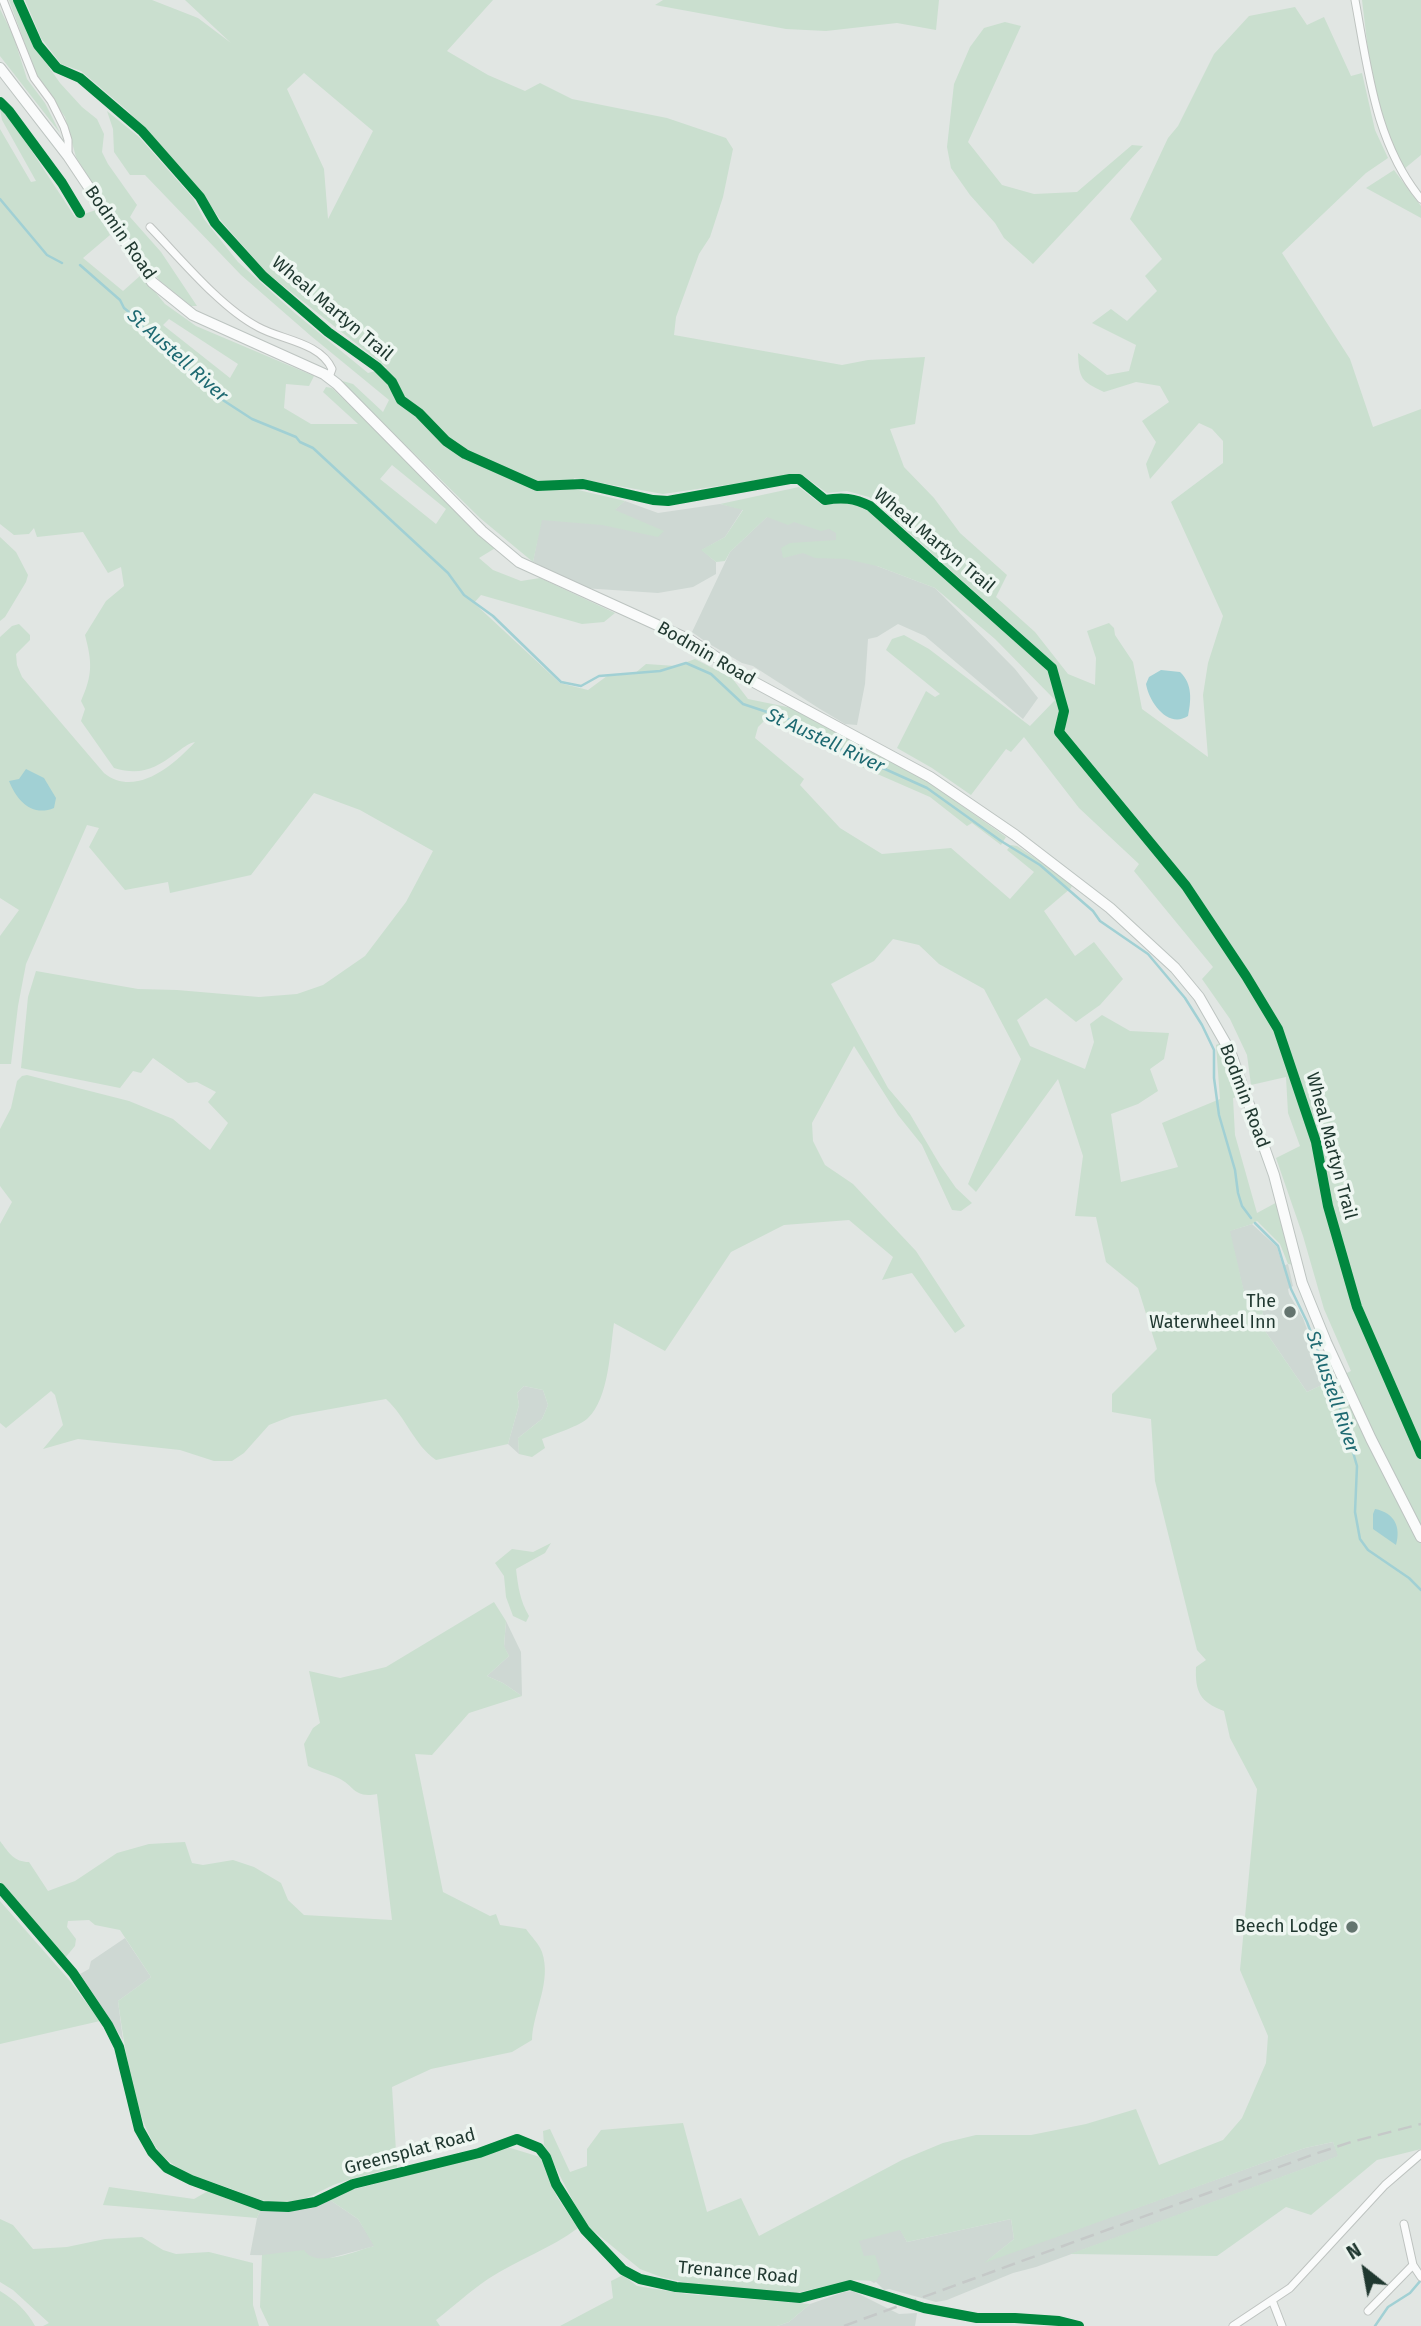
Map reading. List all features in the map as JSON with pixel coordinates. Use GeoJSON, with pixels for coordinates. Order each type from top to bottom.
{"type":"FeatureCollection","features":[{"type":"Feature","properties":{"kind":"main road","name":"Bodmin Road"},"geometry":{"type":"LineString","coordinates":[[0,68],[68,156],[152,282],[192,315],[328,377],[420,466],[482,531],[519,562],[690,640],[752,681],[930,777],[1015,835],[1110,908],[1180,974],[1199,997],[1230,1051],[1274,1175],[1302,1283],[1371,1439],[1421,1537]]}},
{"type":"Feature","properties":{"kind":"street"},"geometry":{"type":"LineString","coordinates":[[3,0],[34,78],[51,101],[64,127],[68,140],[68,156]]}},
{"type":"Feature","properties":{"kind":"street"},"geometry":{"type":"LineString","coordinates":[[1355,0],[1371,91],[1379,118],[1400,169],[1421,199]]}},
{"type":"Feature","properties":{"kind":"street"},"geometry":{"type":"LineString","coordinates":[[150,228],[220,297],[256,327],[320,354],[332,369],[328,377]]}},
{"type":"Feature","properties":{"kind":"street","name":"Greensplat Road"},"geometry":{"type":"LineString","coordinates":[[0,1888],[73,1973],[108,2025],[118,2047],[139,2129],[152,2152],[167,2168],[191,2180],[262,2206],[288,2207],[315,2202],[353,2184],[478,2153],[517,2139],[539,2148],[546,2157],[556,2184],[585,2230],[623,2270],[640,2279]]}},
{"type":"Feature","properties":{"kind":"street"},"geometry":{"type":"LineString","coordinates":[[1233,2326],[1290,2288],[1385,2185],[1421,2154]]}},
{"type":"Feature","properties":{"kind":"street"},"geometry":{"type":"LineString","coordinates":[[1368,2311],[1417,2271],[1404,2224]]}},
{"type":"Feature","properties":{"kind":"street","name":"Trenance Road"},"geometry":{"type":"LineString","coordinates":[[640,2279],[676,2287],[800,2298],[849,2286],[923,2308],[977,2318],[1059,2321],[1079,2326]]}},
{"type":"Feature","properties":{"kind":"street"},"geometry":{"type":"LineString","coordinates":[[1272,2300],[1282,2326]]}},
{"type":"Feature","properties":{"kind":"shaded area"},"geometry":{"type":"Polygon","coordinates":[[[625,501],[658,513],[720,504],[743,509],[725,537],[702,550],[716,562],[716,574],[693,587],[658,593],[583,588],[533,562],[541,520],[614,510],[625,501]]]}},
{"type":"Feature","properties":{"kind":"shaded area"},"geometry":{"type":"Polygon","coordinates":[[[772,512],[833,518],[877,566],[935,588],[1015,669],[1038,698],[1023,719],[925,636],[898,624],[877,637],[868,639],[865,684],[857,725],[845,724],[753,666],[742,663],[692,632],[730,552],[772,512]]]}},
{"type":"Feature","properties":{"kind":"shaded area"},"geometry":{"type":"Polygon","coordinates":[[[1252,1224],[1277,1247],[1283,1266],[1288,1264],[1293,1286],[1288,1289],[1289,1294],[1303,1318],[1326,1383],[1307,1392],[1261,1325],[1263,1313],[1260,1306],[1246,1301],[1229,1231],[1252,1224]]]}},
{"type":"Feature","properties":{"kind":"shaded area"},"geometry":{"type":"Polygon","coordinates":[[[524,1386],[543,1390],[548,1405],[542,1419],[518,1438],[519,1454],[508,1444],[519,1405],[517,1393],[524,1386]]]}},
{"type":"Feature","properties":{"kind":"shaded area"},"geometry":{"type":"Polygon","coordinates":[[[506,1621],[521,1652],[522,1696],[487,1676],[509,1656],[504,1647],[506,1621]]]}},
{"type":"Feature","properties":{"kind":"shaded area"},"geometry":{"type":"Polygon","coordinates":[[[125,1938],[151,1977],[118,2001],[123,2040],[80,1974],[89,1969],[91,1961],[125,1938]]]}},
{"type":"Feature","properties":{"kind":"shaded area"},"geometry":{"type":"Polygon","coordinates":[[[1333,2142],[1339,2156],[1036,2267],[1013,2273],[947,2300],[936,2302],[884,2290],[876,2282],[862,2276],[795,2291],[880,2222],[897,2223],[907,2242],[1011,2219],[1014,2239],[987,2261],[1305,2148],[1333,2142]]]}},
{"type":"Feature","properties":{"kind":"shaded area"},"geometry":{"type":"Polygon","coordinates":[[[330,2200],[358,2219],[375,2246],[319,2261],[308,2256],[250,2255],[261,2209],[285,2212],[313,2208],[330,2200]]]}},
{"type":"Feature","properties":{"kind":"shaded area"},"geometry":{"type":"Polygon","coordinates":[[[853,2291],[899,2314],[917,2313],[915,2326],[777,2326],[789,2322],[810,2304],[853,2291]]]}},
{"type":"Feature","properties":{"kind":"green space"},"geometry":{"type":"Polygon","coordinates":[[[9,0],[15,0],[35,47],[60,83],[97,119],[104,134],[102,152],[137,205],[130,217],[161,252],[197,306],[191,306],[159,280],[120,228],[76,157],[65,117],[37,77],[9,0]]]}},
{"type":"Feature","properties":{"kind":"green space"},"geometry":{"type":"Polygon","coordinates":[[[25,0],[152,0],[198,18],[231,43],[185,0],[493,0],[447,51],[488,75],[525,91],[540,83],[572,99],[667,118],[726,138],[733,149],[723,197],[710,237],[699,254],[676,317],[674,335],[842,365],[868,360],[925,357],[915,424],[890,429],[904,467],[934,498],[960,533],[1007,575],[996,597],[1035,632],[1068,674],[1095,685],[1096,658],[1087,631],[1109,623],[1133,662],[1142,709],[1208,757],[1203,695],[1208,663],[1223,616],[1171,502],[1223,463],[1223,441],[1212,429],[1199,423],[1150,479],[1146,464],[1156,442],[1142,421],[1169,402],[1160,386],[1136,382],[1104,392],[1083,378],[1079,369],[1078,353],[1107,375],[1129,371],[1136,345],[1092,323],[1111,309],[1127,321],[1157,291],[1145,276],[1162,259],[1130,219],[1168,138],[1178,126],[1214,54],[1249,16],[1295,7],[1307,25],[1324,17],[1351,76],[1362,73],[1375,130],[1388,158],[1366,173],[1282,253],[1350,359],[1373,427],[1421,409],[1421,2149],[1377,2160],[1311,2215],[1286,2207],[1217,2256],[1070,2254],[1338,2156],[1333,2142],[1305,2148],[984,2263],[1014,2239],[1011,2219],[907,2242],[900,2230],[859,2241],[864,2256],[875,2255],[881,2273],[876,2281],[852,2280],[796,2293],[691,2284],[640,2269],[585,2224],[544,2145],[543,2131],[550,2129],[570,2172],[587,2166],[587,2149],[601,2130],[683,2123],[707,2212],[741,2198],[759,2236],[902,2160],[943,2143],[976,2135],[1031,2135],[1086,2124],[1136,2109],[1159,2165],[1223,2140],[1242,2118],[1266,2063],[1268,2036],[1240,1970],[1257,1789],[1230,1738],[1224,1711],[1204,1700],[1198,1690],[1196,1667],[1206,1660],[1197,1650],[1155,1481],[1151,1419],[1112,1412],[1112,1394],[1157,1349],[1138,1288],[1106,1262],[1096,1217],[1075,1216],[1083,1156],[1058,1079],[976,1192],[968,1184],[1021,1059],[984,989],[939,964],[919,945],[893,939],[874,961],[831,984],[888,1088],[910,1114],[956,1188],[972,1203],[961,1211],[952,1210],[922,1145],[898,1115],[854,1046],[812,1123],[813,1141],[825,1165],[853,1184],[916,1251],[965,1326],[955,1333],[912,1273],[882,1280],[893,1257],[849,1220],[784,1225],[731,1252],[665,1351],[614,1323],[607,1373],[595,1409],[579,1424],[542,1439],[545,1448],[532,1457],[519,1454],[518,1438],[542,1419],[548,1405],[543,1390],[524,1386],[517,1393],[519,1405],[508,1444],[436,1460],[422,1447],[386,1399],[292,1416],[269,1425],[244,1453],[232,1461],[214,1461],[180,1450],[78,1439],[43,1449],[63,1425],[55,1395],[51,1391],[6,1428],[0,1423],[0,1224],[12,1202],[0,1186],[0,1129],[11,1108],[17,1081],[27,1075],[129,1101],[173,1119],[210,1150],[228,1123],[208,1102],[216,1092],[197,1082],[188,1083],[153,1058],[141,1073],[133,1071],[120,1088],[21,1068],[28,997],[36,971],[138,989],[259,997],[297,994],[323,985],[365,956],[406,902],[433,851],[360,810],[314,793],[251,875],[170,893],[168,882],[125,890],[89,847],[99,828],[87,825],[26,964],[11,1064],[0,1064],[0,936],[19,910],[0,898],[0,637],[12,626],[19,624],[30,635],[30,640],[16,654],[22,677],[104,773],[116,780],[141,781],[153,776],[165,769],[195,742],[147,769],[132,771],[114,768],[81,721],[85,709],[81,701],[90,668],[85,635],[106,601],[124,586],[121,567],[108,573],[83,532],[37,537],[34,528],[29,534],[14,535],[0,524],[0,129],[31,182],[36,181],[2,120],[0,109],[12,121],[75,217],[96,210],[110,235],[83,258],[123,291],[141,275],[165,304],[196,326],[314,376],[309,386],[286,384],[284,408],[311,424],[358,424],[323,392],[326,387],[332,388],[497,547],[479,558],[493,570],[521,581],[540,578],[615,613],[604,622],[582,624],[481,595],[474,603],[560,683],[588,690],[607,676],[634,674],[646,664],[676,666],[695,659],[732,678],[748,699],[792,708],[917,774],[1006,837],[1001,845],[972,823],[967,826],[930,797],[859,766],[769,716],[758,727],[755,738],[804,779],[800,785],[840,828],[882,854],[951,848],[1010,899],[1034,872],[1007,850],[1011,845],[1017,846],[1073,883],[1071,888],[1044,911],[1075,956],[1094,942],[1123,979],[1100,1005],[1076,1022],[1046,998],[1017,1020],[1030,1046],[1085,1069],[1094,1042],[1090,1024],[1102,1015],[1130,1031],[1169,1033],[1164,1059],[1150,1069],[1158,1091],[1138,1104],[1111,1114],[1121,1182],[1178,1167],[1162,1123],[1220,1099],[1216,1045],[1225,1041],[1246,1095],[1233,1098],[1235,1135],[1257,1213],[1281,1200],[1300,1266],[1288,1264],[1280,1244],[1257,1221],[1230,1231],[1246,1300],[1255,1299],[1259,1306],[1264,1305],[1261,1325],[1307,1392],[1351,1371],[1324,1309],[1303,1236],[1276,1158],[1300,1146],[1288,1113],[1286,1077],[1251,1085],[1247,1055],[1230,1019],[1202,979],[1213,967],[1134,871],[1139,864],[1079,808],[1024,737],[1011,752],[1006,749],[971,795],[897,748],[926,691],[935,697],[940,694],[886,650],[892,639],[904,635],[929,649],[1030,726],[1055,700],[995,639],[935,588],[877,566],[846,559],[815,558],[803,553],[783,558],[781,548],[790,543],[836,540],[836,533],[829,529],[821,531],[794,522],[788,525],[767,517],[730,552],[725,561],[716,562],[701,550],[725,537],[743,510],[720,504],[799,487],[822,505],[849,502],[871,511],[934,568],[1035,646],[869,497],[847,491],[827,493],[801,474],[663,494],[574,478],[570,488],[625,501],[615,510],[664,531],[658,537],[602,525],[542,520],[533,562],[480,518],[339,380],[353,384],[383,412],[389,400],[241,275],[145,175],[130,175],[114,152],[113,129],[107,111],[139,137],[193,198],[204,219],[238,262],[368,373],[387,368],[267,273],[222,222],[203,195],[129,112],[81,71],[61,64],[41,38],[25,0]],[[304,73],[287,89],[324,169],[328,219],[373,131],[304,73]],[[169,319],[163,325],[230,378],[238,364],[169,319]],[[392,465],[380,479],[436,524],[446,509],[392,465]]]}},
{"type":"Feature","properties":{"kind":"green space"},"geometry":{"type":"Polygon","coordinates":[[[663,0],[939,0],[936,30],[897,23],[826,31],[786,29],[655,5],[663,0]]]}},
{"type":"Feature","properties":{"kind":"green space"},"geometry":{"type":"Polygon","coordinates":[[[1362,0],[1421,0],[1421,155],[1404,169],[1378,102],[1362,0]]]}},
{"type":"Feature","properties":{"kind":"green space"},"geometry":{"type":"Polygon","coordinates":[[[0,9],[13,35],[27,79],[45,103],[60,133],[0,56],[0,9]]]}},
{"type":"Feature","properties":{"kind":"green space"},"geometry":{"type":"Polygon","coordinates":[[[1005,22],[1021,26],[968,142],[1002,185],[1034,194],[1077,192],[1132,145],[1143,146],[1033,264],[1004,238],[995,223],[970,195],[951,168],[947,147],[954,84],[970,47],[984,28],[1005,22]]]}},
{"type":"Feature","properties":{"kind":"green space"},"geometry":{"type":"Polygon","coordinates":[[[1394,170],[1421,206],[1421,218],[1366,188],[1394,170]]]}},
{"type":"Feature","properties":{"kind":"green space"},"geometry":{"type":"Polygon","coordinates":[[[0,537],[16,552],[28,575],[5,617],[0,621],[0,537]]]}},
{"type":"Feature","properties":{"kind":"green space"},"geometry":{"type":"Polygon","coordinates":[[[551,1543],[545,1553],[516,1569],[521,1599],[529,1616],[526,1622],[513,1616],[506,1597],[504,1576],[495,1563],[512,1549],[533,1552],[551,1543]]]}},
{"type":"Feature","properties":{"kind":"green space"},"geometry":{"type":"Polygon","coordinates":[[[494,1602],[506,1621],[504,1646],[509,1656],[487,1676],[522,1696],[469,1713],[432,1755],[415,1754],[443,1892],[490,1916],[496,1914],[500,1925],[526,1929],[542,1952],[545,1974],[532,2040],[512,2052],[431,2069],[392,2087],[397,2167],[336,2184],[301,2200],[279,2203],[256,2198],[185,2172],[164,2157],[145,2126],[132,2084],[124,2039],[118,2001],[151,1977],[120,1930],[95,1925],[89,1920],[68,1921],[67,1927],[76,1939],[75,1946],[65,1958],[0,1882],[0,1841],[16,1859],[29,1862],[48,1891],[75,1881],[117,1853],[149,1844],[185,1842],[192,1863],[203,1865],[233,1860],[254,1867],[281,1883],[288,1900],[304,1915],[392,1920],[377,1794],[358,1793],[342,1780],[308,1766],[304,1744],[313,1728],[320,1723],[309,1671],[340,1678],[386,1667],[494,1602]]]}},
{"type":"Feature","properties":{"kind":"green space"},"geometry":{"type":"Polygon","coordinates":[[[0,1901],[70,1981],[100,2021],[0,2044],[0,1901]]]}},
{"type":"Feature","properties":{"kind":"green space"},"geometry":{"type":"Polygon","coordinates":[[[504,2146],[540,2157],[557,2197],[578,2228],[481,2284],[436,2320],[440,2326],[269,2326],[260,2307],[262,2255],[304,2250],[317,2258],[326,2258],[374,2246],[358,2219],[330,2200],[344,2192],[491,2153],[504,2146]]]}},
{"type":"Feature","properties":{"kind":"green space"},"geometry":{"type":"Polygon","coordinates":[[[109,2187],[194,2199],[208,2191],[261,2209],[257,2218],[103,2205],[109,2187]]]}},
{"type":"Feature","properties":{"kind":"green space"},"geometry":{"type":"Polygon","coordinates":[[[0,2219],[13,2225],[33,2249],[142,2237],[163,2250],[176,2254],[209,2252],[253,2263],[253,2305],[259,2326],[43,2326],[49,2323],[13,2290],[0,2282],[0,2219]]]}},
{"type":"Feature","properties":{"kind":"green space"},"geometry":{"type":"Polygon","coordinates":[[[623,2275],[637,2286],[687,2294],[810,2304],[789,2322],[777,2326],[560,2326],[613,2298],[611,2281],[623,2275]]]}},
{"type":"Feature","properties":{"kind":"green space"},"geometry":{"type":"Polygon","coordinates":[[[0,2291],[20,2306],[35,2326],[0,2326],[0,2291]]]}},
{"type":"Feature","properties":{"kind":"water"},"geometry":{"type":"Polygon","coordinates":[[[1161,670],[1180,672],[1187,682],[1190,693],[1188,716],[1173,719],[1155,705],[1146,684],[1149,677],[1161,670]]]}},
{"type":"Feature","properties":{"kind":"water"},"geometry":{"type":"Polygon","coordinates":[[[26,769],[44,778],[56,798],[54,808],[32,809],[16,795],[9,781],[19,779],[26,769]]]}},
{"type":"Feature","properties":{"kind":"water"},"geometry":{"type":"Polygon","coordinates":[[[1375,1509],[1392,1517],[1395,1522],[1398,1532],[1396,1545],[1373,1529],[1375,1509]]]}},
{"type":"Feature","properties":{"kind":"waterway","name":"St Austell River"},"geometry":{"type":"LineString","coordinates":[[0,199],[47,255],[62,263]]}},
{"type":"Feature","properties":{"kind":"waterway","name":"St Austell River"},"geometry":{"type":"LineString","coordinates":[[80,265],[120,300],[124,308],[139,320],[143,328],[182,366],[201,376],[212,393],[252,419],[296,437],[313,448],[448,573],[464,595],[493,616],[561,682],[581,686],[599,676],[660,671],[686,663],[711,674],[743,704],[791,720],[834,746],[927,788],[1001,841],[1040,865],[1093,911],[1100,921],[1148,954],[1185,998],[1202,1025],[1214,1050],[1214,1078],[1219,1115],[1235,1170],[1238,1193],[1242,1206],[1251,1218]]}},
{"type":"Feature","properties":{"kind":"waterway","name":"St Austell River"},"geometry":{"type":"LineString","coordinates":[[1255,1223],[1278,1246],[1291,1289],[1307,1322],[1341,1411],[1357,1466],[1355,1512],[1360,1539],[1368,1550],[1409,1578],[1421,1590]]}},
{"type":"Feature","properties":{"kind":"waterway","name":"St Austell River"},"geometry":{"type":"LineString","coordinates":[[1375,2326],[1388,2307],[1410,2293],[1421,2280]]}},
{"type":"Feature","properties":{"kind":"railway"},"geometry":{"type":"LineString","coordinates":[[844,2326],[1312,2155],[1421,2124]]}},
{"type":"Feature","properties":{"kind":"cycle path","name":"Wheal Martyn Trail"},"geometry":{"type":"LineString","coordinates":[[18,0],[38,45],[57,68],[80,78],[142,131],[200,197],[215,223],[263,276],[328,332],[377,367],[392,382],[401,400],[419,413],[446,441],[465,454],[537,486],[583,484],[653,500],[668,501],[799,479],[825,500],[848,499],[870,506],[1052,668],[1064,711],[1059,732],[1186,886],[1278,1029],[1316,1142],[1328,1206],[1357,1307],[1421,1454]]}},
{"type":"Feature","properties":{"kind":"cycle path"},"geometry":{"type":"LineString","coordinates":[[0,102],[62,183],[80,213]]}},
{"type":"Feature","properties":{"kind":"cycle path"},"geometry":{"type":"LineString","coordinates":[[0,1888],[73,1973],[108,2025],[119,2047],[139,2129],[152,2152],[167,2168],[191,2180],[262,2206],[288,2207],[315,2202],[353,2184],[479,2153],[517,2139],[539,2148],[546,2157],[556,2184],[585,2230],[623,2270],[640,2279],[676,2287],[800,2298],[850,2285],[924,2308],[977,2318],[1059,2321],[1079,2326]]}},
{"type":"Feature","properties":{"kind":"place","name":"The Waterwheel Inn"},"geometry":{"type":"Point","coordinates":[1290,1312]}},
{"type":"Feature","properties":{"kind":"place","name":"Beech Lodge"},"geometry":{"type":"Point","coordinates":[1352,1927]}}]}
